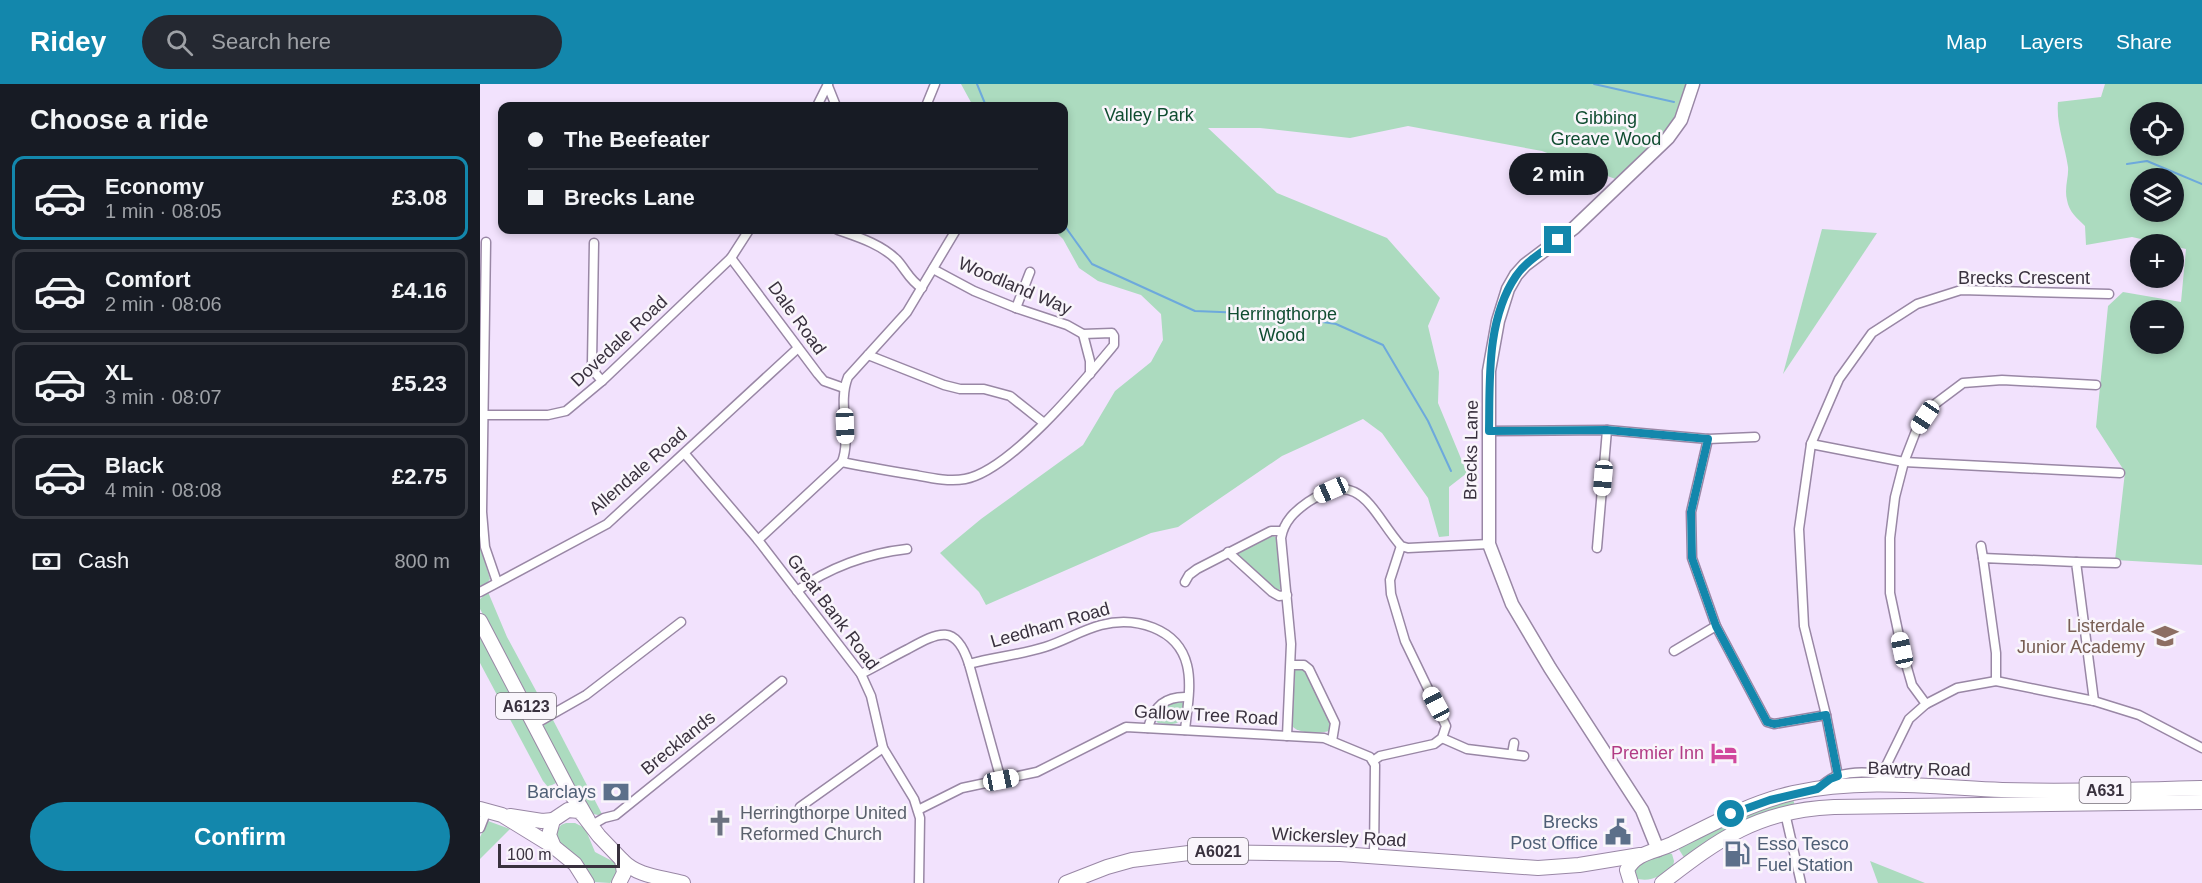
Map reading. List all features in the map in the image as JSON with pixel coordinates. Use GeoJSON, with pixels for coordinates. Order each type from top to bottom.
{"type":"FeatureCollection","features":[{"type":"Feature","properties":{"kind":"main road","name":"A6123"},"geometry":{"type":"LineString","coordinates":[[480,621],[570,793],[590,822]]}},
{"type":"Feature","properties":{"kind":"main road","name":"Bawtry Road"},"geometry":{"type":"LineString","coordinates":[[1642,855],[1664,848],[1746,808],[1817,789],[1898,786],[2201,791]]}},
{"type":"Feature","properties":{"kind":"main road"},"geometry":{"type":"LineString","coordinates":[[1898,786],[1906,789],[1909,794],[1908,801],[1903,806]]}},
{"type":"Feature","properties":{"kind":"main road","name":"Bawtry Road"},"geometry":{"type":"LineString","coordinates":[[1662,883],[1738,830],[1785,813],[1820,808],[2201,791]]}},
{"type":"Feature","properties":{"kind":"main road"},"geometry":{"type":"LineString","coordinates":[[554,846],[549,835],[570,793]]}},
{"type":"Feature","properties":{"kind":"main road"},"geometry":{"type":"LineString","coordinates":[[483,809],[502,815],[542,821],[568,810],[575,810],[590,822],[605,843],[630,868],[683,883]]}},
{"type":"Feature","properties":{"kind":"main road"},"geometry":{"type":"LineString","coordinates":[[502,815],[554,846],[575,864],[587,883]]}},
{"type":"Feature","properties":{"kind":"main road"},"geometry":{"type":"LineString","coordinates":[[1664,848],[1684,866]]}},
{"type":"Feature","properties":{"kind":"main road","name":"Wickersley Road"},"geometry":{"type":"LineString","coordinates":[[1066,883],[1107,867],[1161,855],[1234,851],[1374,856],[1529,868],[1579,865],[1642,855]]}},
{"type":"Feature","properties":{"kind":"main road"},"geometry":{"type":"LineString","coordinates":[[1628,880],[1630,865],[1642,855]]}},
{"type":"Feature","properties":{"kind":"main road"},"geometry":{"type":"LineString","coordinates":[[620,883],[624,873],[622,860]]}},
{"type":"Feature","properties":{"kind":"main road","name":"Wickersley Road"},"geometry":{"type":"LineString","coordinates":[[1579,865],[1611,868],[1628,880]]}},
{"type":"Feature","properties":{"kind":"main road"},"geometry":{"type":"LineString","coordinates":[[620,883],[642,873]]}},
{"type":"Feature","properties":{"kind":"street"},"geometry":{"type":"LineString","coordinates":[[928,102],[935,84]]}},
{"type":"Feature","properties":{"kind":"street","name":"Brecks Lane"},"geometry":{"type":"LineString","coordinates":[[1664,848],[1512,604],[1489,544],[1489,371],[1492,347],[1503,305],[1516,275],[1525,265],[1583,220],[1668,138],[1681,120],[1693,84]]}},
{"type":"Feature","properties":{"kind":"street"},"geometry":{"type":"LineString","coordinates":[[819,102],[828,85]]}},
{"type":"Feature","properties":{"kind":"street"},"geometry":{"type":"LineString","coordinates":[[828,85],[834,102]]}},
{"type":"Feature","properties":{"kind":"street","name":"Dovedale Road"},"geometry":{"type":"LineString","coordinates":[[482,415],[558,415],[566,411],[602,381],[731,258],[746,234]]}},
{"type":"Feature","properties":{"kind":"street"},"geometry":{"type":"LineString","coordinates":[[850,234],[890,254],[914,283],[922,288]]}},
{"type":"Feature","properties":{"kind":"street"},"geometry":{"type":"LineString","coordinates":[[758,540],[835,471],[842,462],[846,445],[844,388],[848,377],[898,324],[954,234]]}},
{"type":"Feature","properties":{"kind":"street"},"geometry":{"type":"LineString","coordinates":[[486,242],[482,415],[483,522],[489,564],[496,582]]}},
{"type":"Feature","properties":{"kind":"street"},"geometry":{"type":"LineString","coordinates":[[594,243],[591,363],[602,381]]}},
{"type":"Feature","properties":{"kind":"street","name":"Dale Road"},"geometry":{"type":"LineString","coordinates":[[731,258],[824,381],[844,388]]}},
{"type":"Feature","properties":{"kind":"street","name":"Woodland Way"},"geometry":{"type":"LineString","coordinates":[[842,462],[940,479],[964,479],[975,476],[996,464],[1044,423],[1114,345],[1114,336],[1108,332],[1083,334],[974,291],[933,269]]}},
{"type":"Feature","properties":{"kind":"street"},"geometry":{"type":"LineString","coordinates":[[1016,308],[1030,272]]}},
{"type":"Feature","properties":{"kind":"street","name":"Brecks Crescent"},"geometry":{"type":"LineString","coordinates":[[1838,776],[1804,626],[1799,529],[1811,444],[1839,379],[1872,333],[1917,304],[1961,290],[2109,294]]}},
{"type":"Feature","properties":{"kind":"street","name":"Woodland Way"},"geometry":{"type":"LineString","coordinates":[[1083,334],[1090,361],[1090,374]]}},
{"type":"Feature","properties":{"kind":"street","name":"Allendale Road"},"geometry":{"type":"LineString","coordinates":[[480,592],[607,524],[798,348]]}},
{"type":"Feature","properties":{"kind":"street"},"geometry":{"type":"LineString","coordinates":[[868,355],[944,386],[991,390],[1010,396],[1044,423]]}},
{"type":"Feature","properties":{"kind":"street"},"geometry":{"type":"LineString","coordinates":[[1926,704],[1912,685],[1890,593],[1890,538],[1895,497],[1904,462],[1916,431],[1935,404],[1963,383],[2002,380],[2096,385]]}},
{"type":"Feature","properties":{"kind":"street"},"geometry":{"type":"LineString","coordinates":[[1489,431],[1607,430],[1708,439],[1755,437]]}},
{"type":"Feature","properties":{"kind":"street"},"geometry":{"type":"LineString","coordinates":[[1597,548],[1607,430]]}},
{"type":"Feature","properties":{"kind":"street"},"geometry":{"type":"LineString","coordinates":[[1708,439],[1691,512],[1692,558],[1716,626],[1767,722],[1774,724],[1826,715]]}},
{"type":"Feature","properties":{"kind":"street"},"geometry":{"type":"LineString","coordinates":[[1811,444],[1904,462],[2120,473]]}},
{"type":"Feature","properties":{"kind":"street","name":"Great Bank Road"},"geometry":{"type":"LineString","coordinates":[[685,454],[758,540],[861,674],[871,696],[883,748],[914,799],[918,810],[919,883]]}},
{"type":"Feature","properties":{"kind":"street"},"geometry":{"type":"LineString","coordinates":[[1287,736],[1292,664],[1281,545],[1282,531],[1286,522],[1297,509],[1331,490],[1352,490],[1367,499],[1401,546],[1408,548],[1489,544]]}},
{"type":"Feature","properties":{"kind":"street"},"geometry":{"type":"LineString","coordinates":[[1185,582],[1192,572],[1228,552],[1271,531],[1282,531]]}},
{"type":"Feature","properties":{"kind":"street"},"geometry":{"type":"LineString","coordinates":[[1374,856],[1375,765],[1373,760],[1380,756],[1434,744],[1442,738],[1446,726],[1405,641],[1390,594],[1390,580],[1401,546]]}},
{"type":"Feature","properties":{"kind":"street"},"geometry":{"type":"LineString","coordinates":[[1981,546],[1996,653],[1996,681]]}},
{"type":"Feature","properties":{"kind":"street"},"geometry":{"type":"LineString","coordinates":[[797,591],[814,579],[864,558],[907,549]]}},
{"type":"Feature","properties":{"kind":"street"},"geometry":{"type":"LineString","coordinates":[[1228,552],[1272,592],[1279,596],[1287,595]]}},
{"type":"Feature","properties":{"kind":"street"},"geometry":{"type":"LineString","coordinates":[[1983,558],[2116,563]]}},
{"type":"Feature","properties":{"kind":"street"},"geometry":{"type":"LineString","coordinates":[[2076,562],[2094,701]]}},
{"type":"Feature","properties":{"kind":"street"},"geometry":{"type":"LineString","coordinates":[[535,724],[586,695],[681,622]]}},
{"type":"Feature","properties":{"kind":"street","name":"Leedham Road"},"geometry":{"type":"LineString","coordinates":[[969,664],[1047,646],[1099,625],[1113,622],[1138,623],[1162,632],[1178,646],[1187,666],[1188,697],[1185,730]]}},
{"type":"Feature","properties":{"kind":"street"},"geometry":{"type":"LineString","coordinates":[[1674,651],[1716,626]]}},
{"type":"Feature","properties":{"kind":"street"},"geometry":{"type":"LineString","coordinates":[[861,674],[932,635],[939,634],[958,641],[969,664],[1001,780]]}},
{"type":"Feature","properties":{"kind":"street"},"geometry":{"type":"LineString","coordinates":[[1292,664],[1304,664],[1309,669],[1335,723],[1332,741]]}},
{"type":"Feature","properties":{"kind":"street","name":"Brecklands"},"geometry":{"type":"LineString","coordinates":[[590,822],[616,815],[782,681]]}},
{"type":"Feature","properties":{"kind":"street"},"geometry":{"type":"LineString","coordinates":[[1882,774],[1909,719],[1926,704],[1957,688],[1996,681],[2094,701],[2139,715],[2202,748]]}},
{"type":"Feature","properties":{"kind":"street"},"geometry":{"type":"LineString","coordinates":[[1148,728],[1153,713],[1166,700],[1177,696],[1188,697]]}},
{"type":"Feature","properties":{"kind":"street","name":"Gallow Tree Road"},"geometry":{"type":"LineString","coordinates":[[918,810],[962,788],[1037,772],[1126,727],[1324,738],[1367,755],[1373,760]]}},
{"type":"Feature","properties":{"kind":"street"},"geometry":{"type":"LineString","coordinates":[[1442,738],[1467,749],[1524,756]]}},
{"type":"Feature","properties":{"kind":"street"},"geometry":{"type":"LineString","coordinates":[[1512,754],[1514,742]]}},
{"type":"Feature","properties":{"kind":"street"},"geometry":{"type":"LineString","coordinates":[[800,807],[883,748]]}},
{"type":"Feature","properties":{"kind":"street"},"geometry":{"type":"LineString","coordinates":[[1817,789],[1838,776],[1882,774],[1894,780],[1898,786]]}},
{"type":"Feature","properties":{"kind":"street"},"geometry":{"type":"LineString","coordinates":[[480,828],[483,809]]}},
{"type":"Feature","properties":{"kind":"street"},"geometry":{"type":"LineString","coordinates":[[1785,813],[1801,883]]}},
{"type":"Feature","properties":{"kind":"green space","name":"Herringthorpe Wood"},"geometry":{"type":"Polygon","coordinates":[[[961,84],[1687,84],[1678,115],[1661,141],[1618,180],[1542,151],[1408,126],[1350,138],[1260,128],[1208,128],[1277,193],[1387,238],[1440,298],[1428,326],[1439,372],[1438,403],[1467,473],[1449,487],[1449,536],[1439,537],[1428,498],[1382,433],[1363,419],[1282,456],[1178,527],[1151,533],[986,605],[979,592],[940,553],[981,519],[1083,445],[1115,391],[1151,362],[1163,340],[1161,314],[1141,295],[1098,281],[1079,268],[1058,234],[1068,234],[1068,102],[971,102],[961,84]]]}},
{"type":"Feature","properties":{"kind":"green space"},"geometry":{"type":"Polygon","coordinates":[[[2105,84],[2202,84],[2202,565],[2115,560],[2125,472],[2096,427],[2108,306],[2123,292],[2169,300],[2130,300],[2130,354],[2184,354],[2184,300],[2181,300],[2186,249],[2184,249],[2184,234],[2130,234],[2130,237],[2086,245],[2085,226],[2071,211],[2067,200],[2068,167],[2059,127],[2058,102],[2101,97],[2105,84]]]}},
{"type":"Feature","properties":{"kind":"green space"},"geometry":{"type":"Polygon","coordinates":[[[1822,229],[1877,233],[1783,374],[1822,229]]]}},
{"type":"Feature","properties":{"kind":"green space"},"geometry":{"type":"Polygon","coordinates":[[[480,531],[490,579],[480,586],[480,531]]]}},
{"type":"Feature","properties":{"kind":"green space"},"geometry":{"type":"Polygon","coordinates":[[[1273,536],[1278,538],[1283,587],[1278,591],[1275,591],[1236,555],[1237,552],[1273,536]]]}},
{"type":"Feature","properties":{"kind":"green space"},"geometry":{"type":"Polygon","coordinates":[[[488,592],[507,637],[548,713],[541,716],[538,714],[480,609],[480,599],[488,592]]]}},
{"type":"Feature","properties":{"kind":"green space"},"geometry":{"type":"Polygon","coordinates":[[[480,635],[558,782],[548,787],[480,663],[480,635]]]}},
{"type":"Feature","properties":{"kind":"green space"},"geometry":{"type":"Polygon","coordinates":[[[1298,668],[1307,671],[1330,723],[1329,731],[1309,733],[1299,731],[1292,726],[1295,670],[1298,668]]]}},
{"type":"Feature","properties":{"kind":"green space"},"geometry":{"type":"Polygon","coordinates":[[[1180,700],[1184,704],[1182,717],[1178,722],[1158,723],[1155,720],[1161,709],[1180,700]]]}},
{"type":"Feature","properties":{"kind":"green space"},"geometry":{"type":"Polygon","coordinates":[[[552,718],[603,816],[593,814],[579,796],[543,729],[552,718]]]}},
{"type":"Feature","properties":{"kind":"green space"},"geometry":{"type":"Polygon","coordinates":[[[1793,799],[1795,806],[1685,859],[1678,848],[1734,819],[1763,807],[1793,799]]]}},
{"type":"Feature","properties":{"kind":"green space"},"geometry":{"type":"Polygon","coordinates":[[[488,821],[510,829],[480,859],[480,837],[488,821]]]}},
{"type":"Feature","properties":{"kind":"green space"},"geometry":{"type":"Polygon","coordinates":[[[575,823],[585,828],[595,852],[616,863],[618,871],[610,883],[594,882],[582,862],[558,841],[556,832],[561,825],[575,823]]]}},
{"type":"Feature","properties":{"kind":"green space"},"geometry":{"type":"Polygon","coordinates":[[[1667,852],[1672,854],[1673,867],[1655,878],[1645,880],[1635,878],[1634,870],[1638,863],[1667,852]]]}},
{"type":"Feature","properties":{"kind":"green space"},"geometry":{"type":"Polygon","coordinates":[[[1870,861],[1925,883],[1878,883],[1870,861]]]}},
{"type":"Feature","properties":{"kind":"waterway"},"geometry":{"type":"LineString","coordinates":[[977,84],[984,102]]}},
{"type":"Feature","properties":{"kind":"waterway"},"geometry":{"type":"LineString","coordinates":[[1594,84],[1674,102]]}},
{"type":"Feature","properties":{"kind":"waterway"},"geometry":{"type":"LineString","coordinates":[[2127,164],[2147,161],[2202,184]]}},
{"type":"Feature","properties":{"kind":"waterway"},"geometry":{"type":"LineString","coordinates":[[1068,231],[1092,264],[1195,311],[1270,314],[1336,324],[1383,345],[1428,421],[1451,471]]}},
{"type":"Feature","properties":{"kind":"place","name":"Listerdale Junior Academy"},"geometry":{"type":"Point","coordinates":[2165,636]}},
{"type":"Feature","properties":{"kind":"place","name":"Premier Inn"},"geometry":{"type":"Point","coordinates":[1724,753]}},
{"type":"Feature","properties":{"kind":"place","name":"Barclays"},"geometry":{"type":"Point","coordinates":[616,792]}},
{"type":"Feature","properties":{"kind":"place","name":"Herringthorpe United Reformed Church"},"geometry":{"type":"Point","coordinates":[720,823]}},
{"type":"Feature","properties":{"kind":"place","name":"Brecks Post Office"},"geometry":{"type":"Point","coordinates":[1618,832]}},
{"type":"Feature","properties":{"kind":"place","name":"Esso Tesco Fuel Station"},"geometry":{"type":"Point","coordinates":[1737,854]}},
{"type":"Feature","properties":{"kind":"route"},"geometry":{"type":"LineString","coordinates":[[1558,240],[1525,265],[1508,289],[1492,347],[1489,371],[1489,431],[1607,430],[1708,439],[1691,512],[1692,558],[1716,626],[1767,722],[1774,724],[1826,715],[1838,776],[1817,789],[1770,800],[1731,814]]}},
{"type":"Feature","properties":{"kind":"park label","name":"Valley Park"},"geometry":{"type":"Point","coordinates":[1149,115]}},
{"type":"Feature","properties":{"kind":"park label","name":"Gibbing Greave Wood"},"geometry":{"type":"Point","coordinates":[1606,128]}}]}
